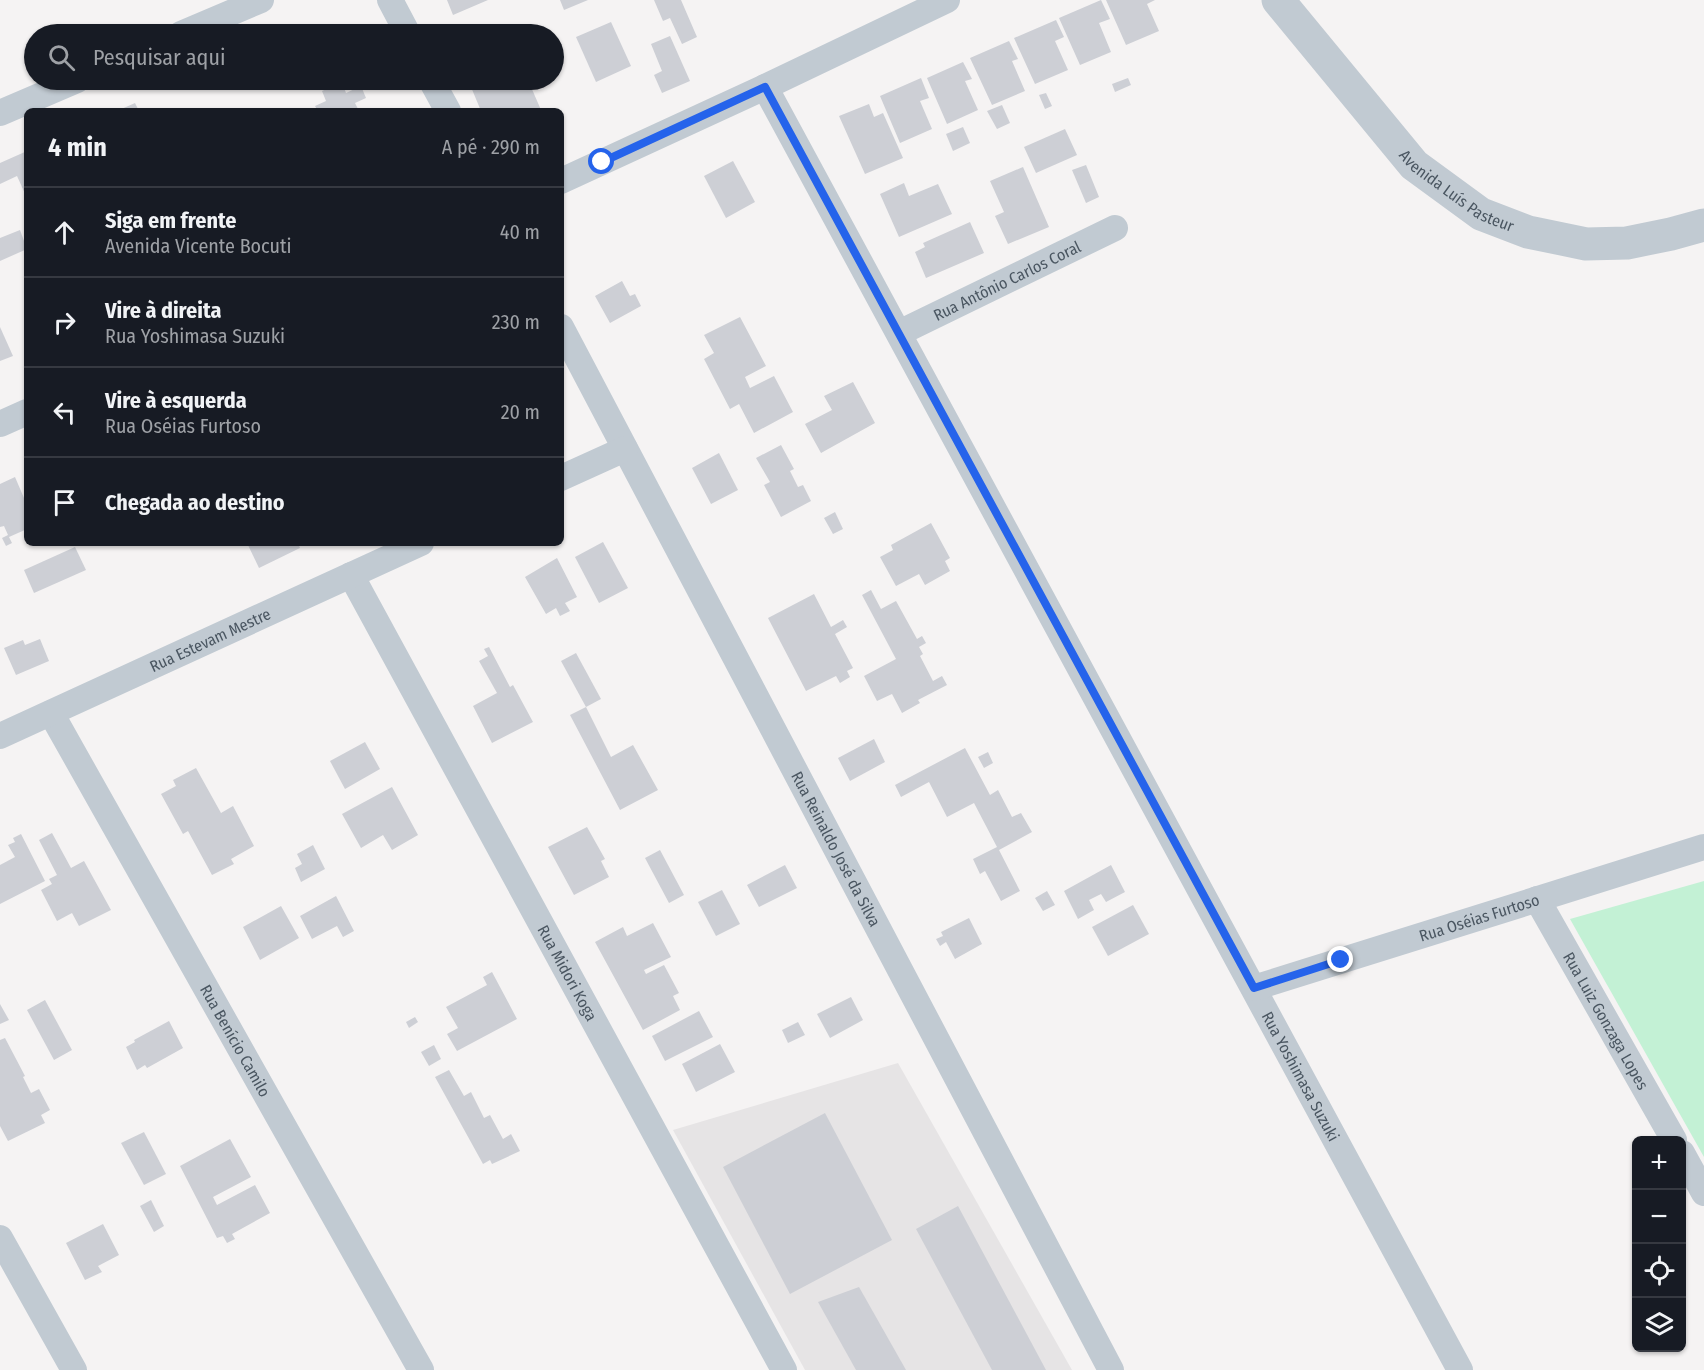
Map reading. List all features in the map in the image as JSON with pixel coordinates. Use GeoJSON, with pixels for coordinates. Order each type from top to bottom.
{"type":"FeatureCollection","features":[{"type":"Feature","properties":{"kind":"street"},"geometry":{"type":"LineString","coordinates":[[205,24],[261,0]]}},
{"type":"Feature","properties":{"kind":"street"},"geometry":{"type":"LineString","coordinates":[[390,0],[403,24]]}},
{"type":"Feature","properties":{"kind":"street"},"geometry":{"type":"LineString","coordinates":[[564,180],[947,0]]}},
{"type":"Feature","properties":{"kind":"street","name":"Avenida Luís Pasteur"},"geometry":{"type":"LineString","coordinates":[[1278,0],[1414,165],[1481,214],[1528,232],[1586,244],[1627,243],[1704,225]]}},
{"type":"Feature","properties":{"kind":"street","name":"Rua Yoshimasa Suzuki"},"geometry":{"type":"LineString","coordinates":[[765,87],[1460,1370]]}},
{"type":"Feature","properties":{"kind":"street"},"geometry":{"type":"LineString","coordinates":[[0,113],[54,90]]}},
{"type":"Feature","properties":{"kind":"street"},"geometry":{"type":"LineString","coordinates":[[436,90],[446,108]]}},
{"type":"Feature","properties":{"kind":"street","name":"Rua Antônio Carlos Coral"},"geometry":{"type":"LineString","coordinates":[[899,333],[1115,228]]}},
{"type":"Feature","properties":{"kind":"street","name":"Rua Reinaldo José da Silva"},"geometry":{"type":"LineString","coordinates":[[564,333],[1112,1370]]}},
{"type":"Feature","properties":{"kind":"street"},"geometry":{"type":"LineString","coordinates":[[0,424],[24,413]]}},
{"type":"Feature","properties":{"kind":"street"},"geometry":{"type":"LineString","coordinates":[[564,477],[625,449]]}},
{"type":"Feature","properties":{"kind":"street","name":"Rua Estevam Mestre"},"geometry":{"type":"LineString","coordinates":[[0,736],[414,546]]}},
{"type":"Feature","properties":{"kind":"street","name":"Rua Midori Koga"},"geometry":{"type":"LineString","coordinates":[[351,575],[784,1370]]}},
{"type":"Feature","properties":{"kind":"street","name":"Rua Benício Camilo"},"geometry":{"type":"LineString","coordinates":[[51,713],[421,1370]]}},
{"type":"Feature","properties":{"kind":"street","name":"Rua Oséias Furtoso"},"geometry":{"type":"LineString","coordinates":[[1254,988],[1704,847]]}},
{"type":"Feature","properties":{"kind":"street","name":"Rua Luiz Gonzaga Lopes"},"geometry":{"type":"LineString","coordinates":[[1537,899],[1672,1136]]}},
{"type":"Feature","properties":{"kind":"street"},"geometry":{"type":"LineString","coordinates":[[1686,1161],[1704,1193]]}},
{"type":"Feature","properties":{"kind":"street"},"geometry":{"type":"LineString","coordinates":[[0,1238],[74,1370]]}},
{"type":"Feature","properties":{"kind":"shaded area"},"geometry":{"type":"Polygon","coordinates":[[[898,1063],[1072,1370],[805,1370],[673,1130],[898,1063]]]}},
{"type":"Feature","properties":{"kind":"green space"},"geometry":{"type":"Polygon","coordinates":[[[1704,881],[1704,1157],[1570,919],[1704,881]]]}},
{"type":"Feature","properties":{"kind":"building"},"geometry":{"type":"Polygon","coordinates":[[[447,0],[488,0],[453,15],[447,0]]]}},
{"type":"Feature","properties":{"kind":"building"},"geometry":{"type":"Polygon","coordinates":[[[560,0],[588,0],[564,10],[560,0]]]}},
{"type":"Feature","properties":{"kind":"building"},"geometry":{"type":"Polygon","coordinates":[[[654,0],[681,0],[697,37],[682,44],[670,18],[663,21],[654,0]]]}},
{"type":"Feature","properties":{"kind":"building"},"geometry":{"type":"Polygon","coordinates":[[[1101,0],[1110,19],[1099,23],[1111,52],[1080,65],[1059,18],[1101,0]]]}},
{"type":"Feature","properties":{"kind":"building"},"geometry":{"type":"Polygon","coordinates":[[[1106,0],[1155,0],[1147,4],[1159,31],[1126,45],[1106,0]]]}},
{"type":"Feature","properties":{"kind":"building"},"geometry":{"type":"Polygon","coordinates":[[[1056,20],[1064,37],[1055,41],[1068,70],[1035,84],[1014,38],[1056,20]]]}},
{"type":"Feature","properties":{"kind":"building"},"geometry":{"type":"Polygon","coordinates":[[[611,22],[631,66],[596,82],[576,37],[611,22]]]}},
{"type":"Feature","properties":{"kind":"building"},"geometry":{"type":"Polygon","coordinates":[[[670,36],[690,81],[662,93],[654,75],[662,71],[651,44],[670,36]]]}},
{"type":"Feature","properties":{"kind":"building"},"geometry":{"type":"Polygon","coordinates":[[[1009,41],[1018,59],[1012,61],[1025,91],[992,105],[970,58],[1009,41]]]}},
{"type":"Feature","properties":{"kind":"building"},"geometry":{"type":"Polygon","coordinates":[[[963,62],[972,79],[965,81],[978,110],[947,124],[927,78],[963,62]]]}},
{"type":"Feature","properties":{"kind":"building"},"geometry":{"type":"Polygon","coordinates":[[[921,78],[929,98],[920,101],[932,129],[900,143],[880,96],[921,78]]]}},
{"type":"Feature","properties":{"kind":"building"},"geometry":{"type":"Polygon","coordinates":[[[1128,78],[1131,85],[1115,92],[1112,84],[1128,78]]]}},
{"type":"Feature","properties":{"kind":"building"},"geometry":{"type":"Polygon","coordinates":[[[345,90],[346,93],[352,90],[363,90],[366,98],[355,103],[358,108],[316,108],[315,106],[326,101],[322,91],[345,90]]]}},
{"type":"Feature","properties":{"kind":"building"},"geometry":{"type":"Polygon","coordinates":[[[472,90],[532,90],[540,108],[480,108],[472,90]]]}},
{"type":"Feature","properties":{"kind":"building"},"geometry":{"type":"Polygon","coordinates":[[[1046,93],[1052,106],[1045,109],[1039,95],[1046,93]]]}},
{"type":"Feature","properties":{"kind":"building"},"geometry":{"type":"Polygon","coordinates":[[[135,103],[138,108],[124,108],[135,103]]]}},
{"type":"Feature","properties":{"kind":"building"},"geometry":{"type":"Polygon","coordinates":[[[869,104],[874,117],[883,113],[903,158],[865,174],[839,116],[869,104]]]}},
{"type":"Feature","properties":{"kind":"building"},"geometry":{"type":"Polygon","coordinates":[[[1002,105],[1010,123],[997,129],[987,111],[1002,105]]]}},
{"type":"Feature","properties":{"kind":"building"},"geometry":{"type":"Polygon","coordinates":[[[963,127],[970,143],[953,151],[946,134],[963,127]]]}},
{"type":"Feature","properties":{"kind":"building"},"geometry":{"type":"Polygon","coordinates":[[[1065,129],[1077,155],[1036,173],[1024,147],[1065,129]]]}},
{"type":"Feature","properties":{"kind":"building"},"geometry":{"type":"Polygon","coordinates":[[[24,152],[24,191],[17,176],[0,184],[0,163],[24,152]]]}},
{"type":"Feature","properties":{"kind":"building"},"geometry":{"type":"Polygon","coordinates":[[[733,161],[755,202],[726,218],[704,176],[733,161]]]}},
{"type":"Feature","properties":{"kind":"building"},"geometry":{"type":"Polygon","coordinates":[[[1086,165],[1099,197],[1086,203],[1072,170],[1086,165]]]}},
{"type":"Feature","properties":{"kind":"building"},"geometry":{"type":"Polygon","coordinates":[[[1023,167],[1049,227],[1008,244],[995,216],[1004,212],[990,181],[1023,167]]]}},
{"type":"Feature","properties":{"kind":"building"},"geometry":{"type":"Polygon","coordinates":[[[904,183],[909,196],[938,184],[952,214],[899,237],[880,194],[904,183]]]}},
{"type":"Feature","properties":{"kind":"building"},"geometry":{"type":"Polygon","coordinates":[[[970,222],[984,253],[926,278],[915,252],[925,247],[923,243],[970,222]]]}},
{"type":"Feature","properties":{"kind":"building"},"geometry":{"type":"Polygon","coordinates":[[[20,230],[24,241],[24,250],[0,261],[0,238],[20,230]]]}},
{"type":"Feature","properties":{"kind":"building"},"geometry":{"type":"Polygon","coordinates":[[[622,281],[630,296],[635,294],[641,306],[610,323],[595,296],[622,281]]]}},
{"type":"Feature","properties":{"kind":"building"},"geometry":{"type":"Polygon","coordinates":[[[740,317],[766,366],[745,377],[750,388],[774,376],[793,412],[754,433],[739,404],[730,409],[704,359],[714,353],[704,335],[740,317]]]}},
{"type":"Feature","properties":{"kind":"building"},"geometry":{"type":"Polygon","coordinates":[[[0,327],[13,356],[0,361],[0,327]]]}},
{"type":"Feature","properties":{"kind":"building"},"geometry":{"type":"Polygon","coordinates":[[[853,382],[875,423],[821,453],[805,424],[832,410],[824,396],[853,382]]]}},
{"type":"Feature","properties":{"kind":"building"},"geometry":{"type":"Polygon","coordinates":[[[781,445],[794,469],[790,471],[798,487],[803,485],[811,501],[781,517],[764,485],[770,482],[756,458],[781,445]]]}},
{"type":"Feature","properties":{"kind":"building"},"geometry":{"type":"Polygon","coordinates":[[[719,453],[738,490],[711,504],[692,468],[719,453]]]}},
{"type":"Feature","properties":{"kind":"building"},"geometry":{"type":"Polygon","coordinates":[[[15,477],[24,498],[24,530],[9,537],[12,543],[6,546],[2,538],[8,535],[4,526],[0,527],[0,484],[15,477]]]}},
{"type":"Feature","properties":{"kind":"building"},"geometry":{"type":"Polygon","coordinates":[[[835,512],[843,529],[833,534],[824,518],[835,512]]]}},
{"type":"Feature","properties":{"kind":"building"},"geometry":{"type":"Polygon","coordinates":[[[931,523],[950,558],[945,561],[950,571],[925,585],[919,574],[896,586],[880,557],[893,550],[891,545],[931,523]]]}},
{"type":"Feature","properties":{"kind":"building"},"geometry":{"type":"Polygon","coordinates":[[[603,542],[628,588],[599,603],[575,557],[603,542]]]}},
{"type":"Feature","properties":{"kind":"building"},"geometry":{"type":"Polygon","coordinates":[[[248,546],[299,546],[300,548],[259,568],[248,546]]]}},
{"type":"Feature","properties":{"kind":"building"},"geometry":{"type":"Polygon","coordinates":[[[75,547],[86,570],[34,593],[24,570],[75,547]]]}},
{"type":"Feature","properties":{"kind":"building"},"geometry":{"type":"Polygon","coordinates":[[[557,558],[577,597],[565,603],[570,611],[560,616],[556,608],[546,614],[525,577],[557,558]]]}},
{"type":"Feature","properties":{"kind":"building"},"geometry":{"type":"Polygon","coordinates":[[[871,590],[881,609],[896,601],[917,639],[922,636],[926,643],[919,647],[923,654],[920,656],[933,681],[942,676],[947,685],[918,700],[920,703],[902,713],[892,694],[877,701],[864,676],[896,659],[862,595],[871,590]]]}},
{"type":"Feature","properties":{"kind":"building"},"geometry":{"type":"Polygon","coordinates":[[[814,594],[831,627],[843,620],[847,627],[835,634],[853,668],[847,671],[850,677],[840,683],[836,676],[806,691],[768,618],[814,594]]]}},
{"type":"Feature","properties":{"kind":"building"},"geometry":{"type":"Polygon","coordinates":[[[40,639],[49,661],[16,675],[4,648],[23,640],[25,645],[40,639]]]}},
{"type":"Feature","properties":{"kind":"building"},"geometry":{"type":"Polygon","coordinates":[[[489,647],[510,687],[513,685],[533,722],[492,743],[473,706],[497,693],[479,661],[488,656],[484,649],[489,647]]]}},
{"type":"Feature","properties":{"kind":"building"},"geometry":{"type":"Polygon","coordinates":[[[576,653],[601,699],[586,707],[561,661],[576,653]]]}},
{"type":"Feature","properties":{"kind":"building"},"geometry":{"type":"Polygon","coordinates":[[[586,707],[611,757],[633,745],[658,790],[620,810],[570,715],[586,707]]]}},
{"type":"Feature","properties":{"kind":"building"},"geometry":{"type":"Polygon","coordinates":[[[874,739],[885,762],[850,781],[838,758],[874,739]]]}},
{"type":"Feature","properties":{"kind":"building"},"geometry":{"type":"Polygon","coordinates":[[[365,742],[380,769],[345,789],[330,761],[365,742]]]}},
{"type":"Feature","properties":{"kind":"building"},"geometry":{"type":"Polygon","coordinates":[[[965,748],[990,795],[998,790],[1012,817],[1021,813],[1032,832],[999,850],[1020,891],[1001,901],[985,871],[980,874],[973,859],[997,847],[974,803],[947,817],[929,782],[901,797],[895,785],[965,748]]]}},
{"type":"Feature","properties":{"kind":"building"},"geometry":{"type":"Polygon","coordinates":[[[988,752],[993,763],[984,768],[978,757],[988,752]]]}},
{"type":"Feature","properties":{"kind":"building"},"geometry":{"type":"Polygon","coordinates":[[[196,768],[221,813],[233,806],[254,846],[231,859],[234,864],[212,875],[188,831],[183,834],[161,794],[176,786],[173,780],[196,768]]]}},
{"type":"Feature","properties":{"kind":"building"},"geometry":{"type":"Polygon","coordinates":[[[392,787],[418,835],[392,850],[383,835],[361,848],[342,814],[392,787]]]}},
{"type":"Feature","properties":{"kind":"building"},"geometry":{"type":"Polygon","coordinates":[[[587,827],[605,859],[601,861],[609,877],[574,895],[548,847],[587,827]]]}},
{"type":"Feature","properties":{"kind":"building"},"geometry":{"type":"Polygon","coordinates":[[[52,833],[71,868],[84,861],[111,910],[79,926],[72,913],[57,921],[41,890],[52,884],[49,879],[57,875],[39,840],[52,833]]]}},
{"type":"Feature","properties":{"kind":"building"},"geometry":{"type":"Polygon","coordinates":[[[21,834],[45,881],[0,904],[0,865],[15,857],[8,845],[15,842],[13,838],[21,834]]]}},
{"type":"Feature","properties":{"kind":"building"},"geometry":{"type":"Polygon","coordinates":[[[313,845],[325,869],[301,882],[295,868],[302,864],[297,854],[313,845]]]}},
{"type":"Feature","properties":{"kind":"building"},"geometry":{"type":"Polygon","coordinates":[[[660,850],[684,895],[669,903],[645,858],[660,850]]]}},
{"type":"Feature","properties":{"kind":"building"},"geometry":{"type":"Polygon","coordinates":[[[785,865],[797,888],[759,907],[747,885],[785,865]]]}},
{"type":"Feature","properties":{"kind":"building"},"geometry":{"type":"Polygon","coordinates":[[[1111,865],[1125,892],[1106,902],[1101,894],[1089,900],[1094,910],[1078,919],[1064,891],[1111,865]]]}},
{"type":"Feature","properties":{"kind":"building"},"geometry":{"type":"Polygon","coordinates":[[[722,890],[740,924],[716,936],[698,902],[722,890]]]}},
{"type":"Feature","properties":{"kind":"building"},"geometry":{"type":"Polygon","coordinates":[[[1047,891],[1055,905],[1043,911],[1035,898],[1047,891]]]}},
{"type":"Feature","properties":{"kind":"building"},"geometry":{"type":"Polygon","coordinates":[[[336,896],[354,931],[343,937],[337,926],[312,939],[300,916],[336,896]]]}},
{"type":"Feature","properties":{"kind":"building"},"geometry":{"type":"Polygon","coordinates":[[[1133,905],[1149,934],[1108,956],[1092,927],[1133,905]]]}},
{"type":"Feature","properties":{"kind":"building"},"geometry":{"type":"Polygon","coordinates":[[[281,906],[299,938],[260,960],[243,927],[281,906]]]}},
{"type":"Feature","properties":{"kind":"building"},"geometry":{"type":"Polygon","coordinates":[[[969,918],[982,944],[955,959],[946,942],[940,946],[936,939],[943,936],[941,932],[969,918]]]}},
{"type":"Feature","properties":{"kind":"building"},"geometry":{"type":"Polygon","coordinates":[[[653,923],[671,957],[644,970],[646,974],[664,965],[679,993],[673,996],[680,1010],[643,1030],[595,942],[623,927],[627,936],[653,923]]]}},
{"type":"Feature","properties":{"kind":"building"},"geometry":{"type":"Polygon","coordinates":[[[492,972],[517,1019],[457,1051],[447,1034],[458,1028],[446,1007],[487,985],[483,977],[492,972]]]}},
{"type":"Feature","properties":{"kind":"building"},"geometry":{"type":"Polygon","coordinates":[[[851,997],[863,1020],[830,1038],[817,1014],[851,997]]]}},
{"type":"Feature","properties":{"kind":"building"},"geometry":{"type":"Polygon","coordinates":[[[45,1000],[72,1050],[54,1060],[27,1010],[45,1000]]]}},
{"type":"Feature","properties":{"kind":"building"},"geometry":{"type":"Polygon","coordinates":[[[0,1004],[9,1020],[0,1024],[0,1004]]]}},
{"type":"Feature","properties":{"kind":"building"},"geometry":{"type":"Polygon","coordinates":[[[699,1011],[713,1037],[665,1061],[652,1036],[699,1011]]]}},
{"type":"Feature","properties":{"kind":"building"},"geometry":{"type":"Polygon","coordinates":[[[415,1017],[418,1022],[409,1028],[406,1022],[415,1017]]]}},
{"type":"Feature","properties":{"kind":"building"},"geometry":{"type":"Polygon","coordinates":[[[169,1021],[183,1048],[147,1068],[145,1065],[137,1070],[126,1047],[135,1042],[134,1040],[169,1021]]]}},
{"type":"Feature","properties":{"kind":"building"},"geometry":{"type":"Polygon","coordinates":[[[798,1022],[805,1035],[788,1043],[782,1030],[798,1022]]]}},
{"type":"Feature","properties":{"kind":"building"},"geometry":{"type":"Polygon","coordinates":[[[5,1038],[25,1076],[23,1077],[31,1093],[39,1089],[50,1110],[41,1115],[45,1123],[8,1141],[0,1126],[0,1040],[5,1038]]]}},
{"type":"Feature","properties":{"kind":"building"},"geometry":{"type":"Polygon","coordinates":[[[720,1044],[735,1072],[696,1092],[682,1064],[720,1044]]]}},
{"type":"Feature","properties":{"kind":"building"},"geometry":{"type":"Polygon","coordinates":[[[434,1045],[441,1059],[429,1066],[421,1052],[434,1045]]]}},
{"type":"Feature","properties":{"kind":"building"},"geometry":{"type":"Polygon","coordinates":[[[449,1070],[464,1096],[471,1092],[484,1118],[490,1115],[503,1139],[511,1134],[520,1151],[492,1164],[490,1160],[483,1164],[435,1077],[449,1070]]]}},
{"type":"Feature","properties":{"kind":"building"},"geometry":{"type":"Polygon","coordinates":[[[825,1113],[892,1240],[790,1294],[723,1167],[825,1113]]]}},
{"type":"Feature","properties":{"kind":"building"},"geometry":{"type":"Polygon","coordinates":[[[144,1132],[166,1174],[144,1185],[121,1143],[144,1132]]]}},
{"type":"Feature","properties":{"kind":"building"},"geometry":{"type":"Polygon","coordinates":[[[230,1139],[251,1177],[213,1197],[217,1205],[255,1185],[270,1213],[232,1234],[235,1239],[227,1243],[223,1236],[217,1238],[180,1166],[230,1139]]]}},
{"type":"Feature","properties":{"kind":"building"},"geometry":{"type":"Polygon","coordinates":[[[151,1200],[164,1226],[154,1232],[140,1206],[151,1200]]]}},
{"type":"Feature","properties":{"kind":"building"},"geometry":{"type":"Polygon","coordinates":[[[958,1206],[1046,1370],[992,1370],[916,1229],[958,1206]]]}},
{"type":"Feature","properties":{"kind":"building"},"geometry":{"type":"Polygon","coordinates":[[[103,1224],[119,1255],[98,1266],[102,1272],[85,1280],[66,1243],[103,1224]]]}},
{"type":"Feature","properties":{"kind":"building"},"geometry":{"type":"Polygon","coordinates":[[[859,1287],[906,1370],[856,1370],[818,1302],[859,1287]]]}},
{"type":"Feature","properties":{"kind":"route"},"geometry":{"type":"LineString","coordinates":[[602,162],[765,87],[1254,988],[1341,960]]}}]}
